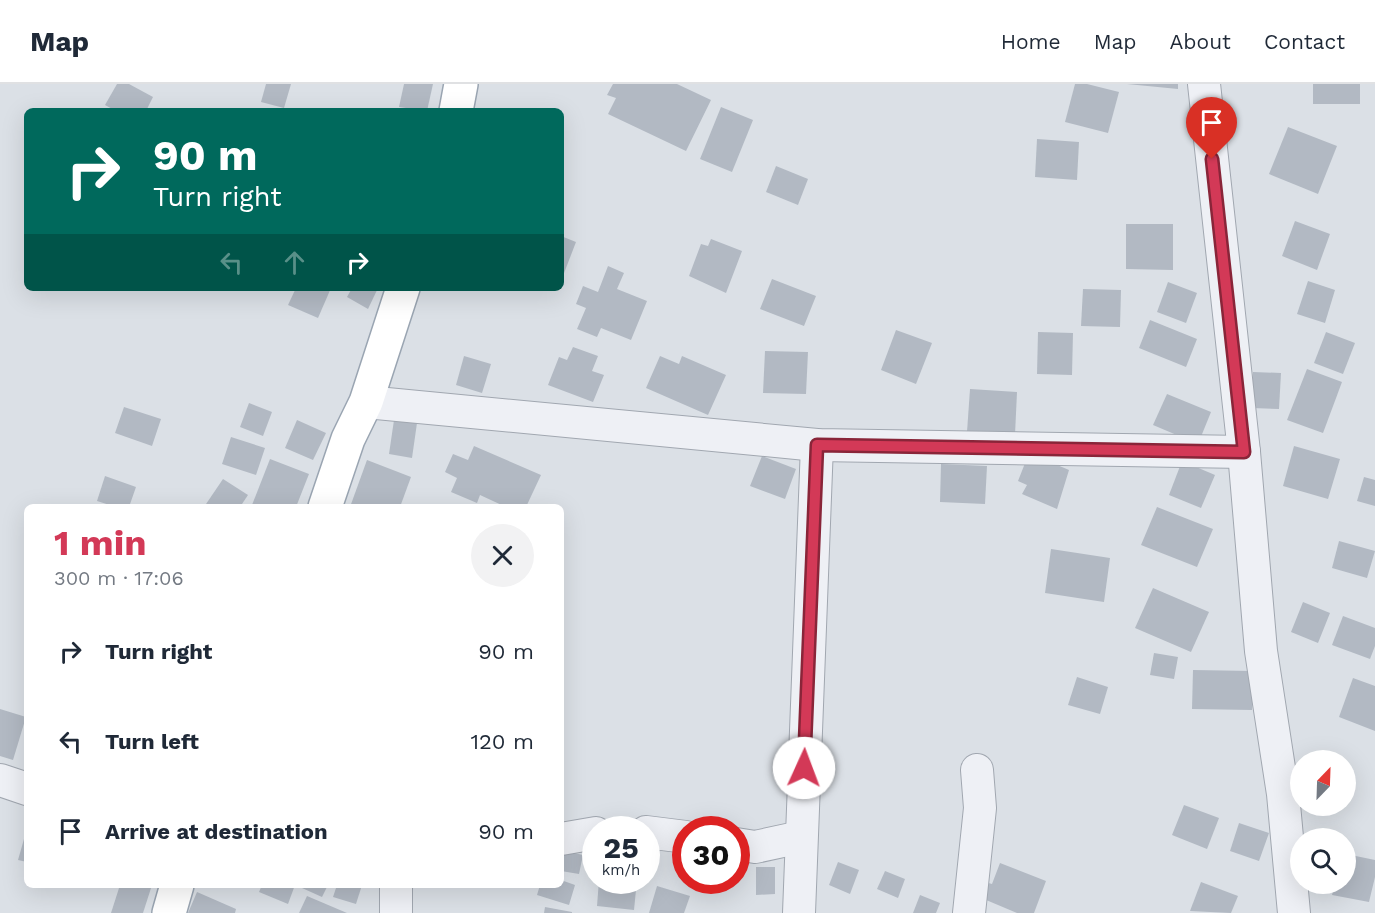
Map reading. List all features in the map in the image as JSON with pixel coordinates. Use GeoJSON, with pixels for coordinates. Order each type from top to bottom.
{"type":"FeatureCollection","features":[{"type":"Feature","properties":{"kind":"main road"},"geometry":{"type":"LineString","coordinates":[[457,108],[461,84]]}},
{"type":"Feature","properties":{"kind":"main road"},"geometry":{"type":"LineString","coordinates":[[326,504],[348,439],[366,402],[402,291]]}},
{"type":"Feature","properties":{"kind":"main road"},"geometry":{"type":"LineString","coordinates":[[170,913],[176,888]]}},
{"type":"Feature","properties":{"kind":"street"},"geometry":{"type":"LineString","coordinates":[[1204,84],[1244,452],[1261,651],[1283,794],[1294,913]]}},
{"type":"Feature","properties":{"kind":"street"},"geometry":{"type":"LineString","coordinates":[[366,402],[817,445],[1244,452]]}},
{"type":"Feature","properties":{"kind":"street"},"geometry":{"type":"LineString","coordinates":[[799,913],[817,445]]}},
{"type":"Feature","properties":{"kind":"street"},"geometry":{"type":"LineString","coordinates":[[969,913],[980,808],[977,770]]}},
{"type":"Feature","properties":{"kind":"street"},"geometry":{"type":"LineString","coordinates":[[0,780],[24,788]]}},
{"type":"Feature","properties":{"kind":"street"},"geometry":{"type":"LineString","coordinates":[[564,838],[582,835]]}},
{"type":"Feature","properties":{"kind":"street"},"geometry":{"type":"LineString","coordinates":[[750,846],[801,837]]}},
{"type":"Feature","properties":{"kind":"street"},"geometry":{"type":"LineString","coordinates":[[396,888],[396,913]]}},
{"type":"Feature","properties":{"kind":"building"},"geometry":{"type":"Polygon","coordinates":[[[117,84],[129,84],[153,97],[148,108],[110,108],[105,105],[117,84]]]}},
{"type":"Feature","properties":{"kind":"building"},"geometry":{"type":"Polygon","coordinates":[[[266,84],[291,84],[284,108],[261,102],[266,84]]]}},
{"type":"Feature","properties":{"kind":"building"},"geometry":{"type":"Polygon","coordinates":[[[404,84],[433,84],[428,108],[399,107],[404,84]]]}},
{"type":"Feature","properties":{"kind":"building"},"geometry":{"type":"Polygon","coordinates":[[[613,84],[677,84],[711,100],[686,151],[608,114],[616,98],[607,95],[613,84]]]}},
{"type":"Feature","properties":{"kind":"building"},"geometry":{"type":"Polygon","coordinates":[[[1075,84],[1087,84],[1119,92],[1108,133],[1065,122],[1075,84]]]}},
{"type":"Feature","properties":{"kind":"building"},"geometry":{"type":"Polygon","coordinates":[[[1127,84],[1178,84],[1178,89],[1127,84]]]}},
{"type":"Feature","properties":{"kind":"building"},"geometry":{"type":"Polygon","coordinates":[[[1313,84],[1360,84],[1360,104],[1313,104],[1313,84]]]}},
{"type":"Feature","properties":{"kind":"building"},"geometry":{"type":"Polygon","coordinates":[[[721,107],[753,120],[732,172],[700,159],[721,107]]]}},
{"type":"Feature","properties":{"kind":"building"},"geometry":{"type":"Polygon","coordinates":[[[1288,127],[1337,146],[1318,194],[1269,174],[1288,127]]]}},
{"type":"Feature","properties":{"kind":"building"},"geometry":{"type":"Polygon","coordinates":[[[1037,139],[1079,142],[1077,180],[1035,177],[1037,139]]]}},
{"type":"Feature","properties":{"kind":"building"},"geometry":{"type":"Polygon","coordinates":[[[776,166],[808,179],[798,205],[766,192],[776,166]]]}},
{"type":"Feature","properties":{"kind":"building"},"geometry":{"type":"Polygon","coordinates":[[[1295,221],[1330,234],[1317,270],[1282,256],[1295,221]]]}},
{"type":"Feature","properties":{"kind":"building"},"geometry":{"type":"Polygon","coordinates":[[[1126,224],[1173,224],[1173,270],[1126,269],[1126,224]]]}},
{"type":"Feature","properties":{"kind":"building"},"geometry":{"type":"Polygon","coordinates":[[[564,237],[576,242],[564,273],[564,237]]]}},
{"type":"Feature","properties":{"kind":"building"},"geometry":{"type":"Polygon","coordinates":[[[711,239],[742,251],[726,293],[689,276],[701,244],[708,246],[711,239]]]}},
{"type":"Feature","properties":{"kind":"building"},"geometry":{"type":"Polygon","coordinates":[[[608,266],[624,273],[617,289],[647,301],[631,340],[601,328],[597,337],[577,329],[586,308],[576,304],[583,286],[598,292],[608,266]]]}},
{"type":"Feature","properties":{"kind":"building"},"geometry":{"type":"Polygon","coordinates":[[[772,279],[816,296],[804,326],[760,309],[772,279]]]}},
{"type":"Feature","properties":{"kind":"building"},"geometry":{"type":"Polygon","coordinates":[[[1308,281],[1335,290],[1325,323],[1297,314],[1308,281]]]}},
{"type":"Feature","properties":{"kind":"building"},"geometry":{"type":"Polygon","coordinates":[[[1168,282],[1197,293],[1186,323],[1157,312],[1168,282]]]}},
{"type":"Feature","properties":{"kind":"building"},"geometry":{"type":"Polygon","coordinates":[[[1083,289],[1121,290],[1120,327],[1081,326],[1083,289]]]}},
{"type":"Feature","properties":{"kind":"building"},"geometry":{"type":"Polygon","coordinates":[[[295,291],[330,291],[318,318],[288,305],[295,291]]]}},
{"type":"Feature","properties":{"kind":"building"},"geometry":{"type":"Polygon","coordinates":[[[350,291],[377,291],[368,309],[347,297],[350,291]]]}},
{"type":"Feature","properties":{"kind":"building"},"geometry":{"type":"Polygon","coordinates":[[[1150,320],[1197,339],[1186,367],[1139,348],[1150,320]]]}},
{"type":"Feature","properties":{"kind":"building"},"geometry":{"type":"Polygon","coordinates":[[[896,330],[932,343],[916,384],[881,370],[896,330]]]}},
{"type":"Feature","properties":{"kind":"building"},"geometry":{"type":"Polygon","coordinates":[[[1038,332],[1073,333],[1072,375],[1037,374],[1038,332]]]}},
{"type":"Feature","properties":{"kind":"building"},"geometry":{"type":"Polygon","coordinates":[[[1326,332],[1355,343],[1343,374],[1314,363],[1326,332]]]}},
{"type":"Feature","properties":{"kind":"building"},"geometry":{"type":"Polygon","coordinates":[[[573,347],[598,356],[592,371],[604,375],[593,402],[548,385],[559,357],[567,360],[573,347]]]}},
{"type":"Feature","properties":{"kind":"building"},"geometry":{"type":"Polygon","coordinates":[[[765,351],[808,352],[806,394],[763,393],[765,351]]]}},
{"type":"Feature","properties":{"kind":"building"},"geometry":{"type":"Polygon","coordinates":[[[464,356],[491,364],[482,393],[456,385],[464,356]]]}},
{"type":"Feature","properties":{"kind":"building"},"geometry":{"type":"Polygon","coordinates":[[[660,356],[679,364],[682,356],[726,375],[708,415],[646,388],[660,356]]]}},
{"type":"Feature","properties":{"kind":"building"},"geometry":{"type":"Polygon","coordinates":[[[1307,369],[1342,382],[1323,433],[1287,420],[1307,369]]]}},
{"type":"Feature","properties":{"kind":"building"},"geometry":{"type":"Polygon","coordinates":[[[1253,372],[1281,373],[1279,409],[1252,408],[1253,372]]]}},
{"type":"Feature","properties":{"kind":"building"},"geometry":{"type":"Polygon","coordinates":[[[970,389],[1017,392],[1015,435],[967,432],[970,389]]]}},
{"type":"Feature","properties":{"kind":"building"},"geometry":{"type":"Polygon","coordinates":[[[1167,394],[1211,412],[1198,444],[1153,425],[1167,394]]]}},
{"type":"Feature","properties":{"kind":"building"},"geometry":{"type":"Polygon","coordinates":[[[249,403],[272,412],[263,436],[240,427],[249,403]]]}},
{"type":"Feature","properties":{"kind":"building"},"geometry":{"type":"Polygon","coordinates":[[[124,407],[161,419],[152,446],[115,433],[124,407]]]}},
{"type":"Feature","properties":{"kind":"building"},"geometry":{"type":"Polygon","coordinates":[[[297,420],[326,433],[313,460],[285,448],[297,420]]]}},
{"type":"Feature","properties":{"kind":"building"},"geometry":{"type":"Polygon","coordinates":[[[394,420],[417,423],[412,458],[389,454],[394,420]]]}},
{"type":"Feature","properties":{"kind":"building"},"geometry":{"type":"Polygon","coordinates":[[[231,437],[265,448],[256,475],[222,464],[231,437]]]}},
{"type":"Feature","properties":{"kind":"building"},"geometry":{"type":"Polygon","coordinates":[[[474,446],[541,475],[527,504],[500,504],[480,495],[477,503],[451,492],[457,478],[445,472],[453,454],[468,460],[474,446]]]}},
{"type":"Feature","properties":{"kind":"building"},"geometry":{"type":"Polygon","coordinates":[[[1294,446],[1340,459],[1328,499],[1283,486],[1294,446]]]}},
{"type":"Feature","properties":{"kind":"building"},"geometry":{"type":"Polygon","coordinates":[[[1029,453],[1069,470],[1057,509],[1022,494],[1027,485],[1018,481],[1029,453]]]}},
{"type":"Feature","properties":{"kind":"building"},"geometry":{"type":"Polygon","coordinates":[[[762,456],[796,469],[785,499],[750,486],[762,456]]]}},
{"type":"Feature","properties":{"kind":"building"},"geometry":{"type":"Polygon","coordinates":[[[270,459],[309,474],[297,504],[252,504],[270,459]]]}},
{"type":"Feature","properties":{"kind":"building"},"geometry":{"type":"Polygon","coordinates":[[[367,460],[411,477],[401,504],[351,504],[367,460]]]}},
{"type":"Feature","properties":{"kind":"building"},"geometry":{"type":"Polygon","coordinates":[[[1182,461],[1215,475],[1201,508],[1169,495],[1182,461]]]}},
{"type":"Feature","properties":{"kind":"building"},"geometry":{"type":"Polygon","coordinates":[[[941,464],[987,466],[985,504],[940,502],[941,464]]]}},
{"type":"Feature","properties":{"kind":"building"},"geometry":{"type":"Polygon","coordinates":[[[105,476],[136,487],[130,504],[106,504],[97,501],[105,476]]]}},
{"type":"Feature","properties":{"kind":"building"},"geometry":{"type":"Polygon","coordinates":[[[1364,477],[1375,480],[1375,506],[1357,501],[1364,477]]]}},
{"type":"Feature","properties":{"kind":"building"},"geometry":{"type":"Polygon","coordinates":[[[223,479],[248,495],[242,504],[206,504],[223,479]]]}},
{"type":"Feature","properties":{"kind":"building"},"geometry":{"type":"Polygon","coordinates":[[[1157,507],[1213,529],[1197,567],[1141,545],[1157,507]]]}},
{"type":"Feature","properties":{"kind":"building"},"geometry":{"type":"Polygon","coordinates":[[[1339,541],[1375,551],[1367,578],[1332,568],[1339,541]]]}},
{"type":"Feature","properties":{"kind":"building"},"geometry":{"type":"Polygon","coordinates":[[[1051,549],[1110,558],[1104,602],[1045,593],[1051,549]]]}},
{"type":"Feature","properties":{"kind":"building"},"geometry":{"type":"Polygon","coordinates":[[[1153,588],[1209,612],[1191,652],[1135,628],[1153,588]]]}},
{"type":"Feature","properties":{"kind":"building"},"geometry":{"type":"Polygon","coordinates":[[[1303,602],[1330,613],[1318,643],[1291,632],[1303,602]]]}},
{"type":"Feature","properties":{"kind":"building"},"geometry":{"type":"Polygon","coordinates":[[[1343,616],[1375,628],[1375,646],[1370,659],[1332,645],[1343,616]]]}},
{"type":"Feature","properties":{"kind":"building"},"geometry":{"type":"Polygon","coordinates":[[[1154,653],[1178,657],[1174,679],[1150,675],[1154,653]]]}},
{"type":"Feature","properties":{"kind":"building"},"geometry":{"type":"Polygon","coordinates":[[[1193,670],[1253,671],[1252,710],[1192,709],[1193,670]]]}},
{"type":"Feature","properties":{"kind":"building"},"geometry":{"type":"Polygon","coordinates":[[[1077,677],[1108,687],[1100,714],[1068,705],[1077,677]]]}},
{"type":"Feature","properties":{"kind":"building"},"geometry":{"type":"Polygon","coordinates":[[[1353,678],[1375,686],[1375,731],[1339,717],[1353,678]]]}},
{"type":"Feature","properties":{"kind":"building"},"geometry":{"type":"Polygon","coordinates":[[[0,709],[24,716],[24,724],[13,760],[0,756],[0,709]]]}},
{"type":"Feature","properties":{"kind":"building"},"geometry":{"type":"Polygon","coordinates":[[[1184,805],[1219,818],[1207,849],[1172,835],[1184,805]]]}},
{"type":"Feature","properties":{"kind":"building"},"geometry":{"type":"Polygon","coordinates":[[[1239,823],[1269,833],[1259,861],[1230,851],[1239,823]]]}},
{"type":"Feature","properties":{"kind":"building"},"geometry":{"type":"Polygon","coordinates":[[[24,839],[24,861],[18,860],[24,839]]]}},
{"type":"Feature","properties":{"kind":"building"},"geometry":{"type":"Polygon","coordinates":[[[564,851],[582,855],[579,874],[564,872],[564,851]]]}},
{"type":"Feature","properties":{"kind":"building"},"geometry":{"type":"Polygon","coordinates":[[[1356,856],[1375,860],[1375,877],[1369,902],[1332,895],[1356,894],[1356,856]]]}},
{"type":"Feature","properties":{"kind":"building"},"geometry":{"type":"Polygon","coordinates":[[[838,862],[859,870],[850,894],[829,885],[838,862]]]}},
{"type":"Feature","properties":{"kind":"building"},"geometry":{"type":"Polygon","coordinates":[[[1000,863],[1046,881],[1034,913],[1017,913],[979,897],[985,882],[992,884],[1000,863]]]}},
{"type":"Feature","properties":{"kind":"building"},"geometry":{"type":"Polygon","coordinates":[[[756,867],[775,867],[775,894],[756,895],[756,867]]]}},
{"type":"Feature","properties":{"kind":"building"},"geometry":{"type":"Polygon","coordinates":[[[885,871],[905,879],[898,898],[877,889],[885,871]]]}},
{"type":"Feature","properties":{"kind":"building"},"geometry":{"type":"Polygon","coordinates":[[[564,881],[575,885],[569,905],[537,895],[539,888],[564,888],[564,881]]]}},
{"type":"Feature","properties":{"kind":"building"},"geometry":{"type":"Polygon","coordinates":[[[1201,882],[1238,896],[1231,913],[1190,911],[1201,882]]]}},
{"type":"Feature","properties":{"kind":"building"},"geometry":{"type":"Polygon","coordinates":[[[660,887],[672,891],[672,894],[690,896],[684,913],[649,913],[655,894],[660,894],[660,887]]]}},
{"type":"Feature","properties":{"kind":"building"},"geometry":{"type":"Polygon","coordinates":[[[119,888],[151,888],[143,913],[111,913],[119,888]]]}},
{"type":"Feature","properties":{"kind":"building"},"geometry":{"type":"Polygon","coordinates":[[[261,888],[294,888],[288,904],[259,892],[261,888]]]}},
{"type":"Feature","properties":{"kind":"building"},"geometry":{"type":"Polygon","coordinates":[[[302,888],[326,888],[322,897],[302,888]]]}},
{"type":"Feature","properties":{"kind":"building"},"geometry":{"type":"Polygon","coordinates":[[[336,888],[361,888],[356,904],[333,897],[336,888]]]}},
{"type":"Feature","properties":{"kind":"building"},"geometry":{"type":"Polygon","coordinates":[[[197,892],[236,909],[235,913],[188,913],[197,892]]]}},
{"type":"Feature","properties":{"kind":"building"},"geometry":{"type":"Polygon","coordinates":[[[598,894],[636,894],[634,910],[597,906],[598,894]]]}},
{"type":"Feature","properties":{"kind":"building"},"geometry":{"type":"Polygon","coordinates":[[[920,895],[940,903],[936,913],[913,913],[920,895]]]}},
{"type":"Feature","properties":{"kind":"building"},"geometry":{"type":"Polygon","coordinates":[[[307,896],[347,913],[299,913],[307,896]]]}},
{"type":"Feature","properties":{"kind":"building"},"geometry":{"type":"Polygon","coordinates":[[[545,907],[572,912],[572,913],[544,913],[545,907]]]}},
{"type":"Feature","properties":{"kind":"route"},"geometry":{"type":"LineString","coordinates":[[804,768],[817,445],[1244,452],[1212,159]]}}]}
